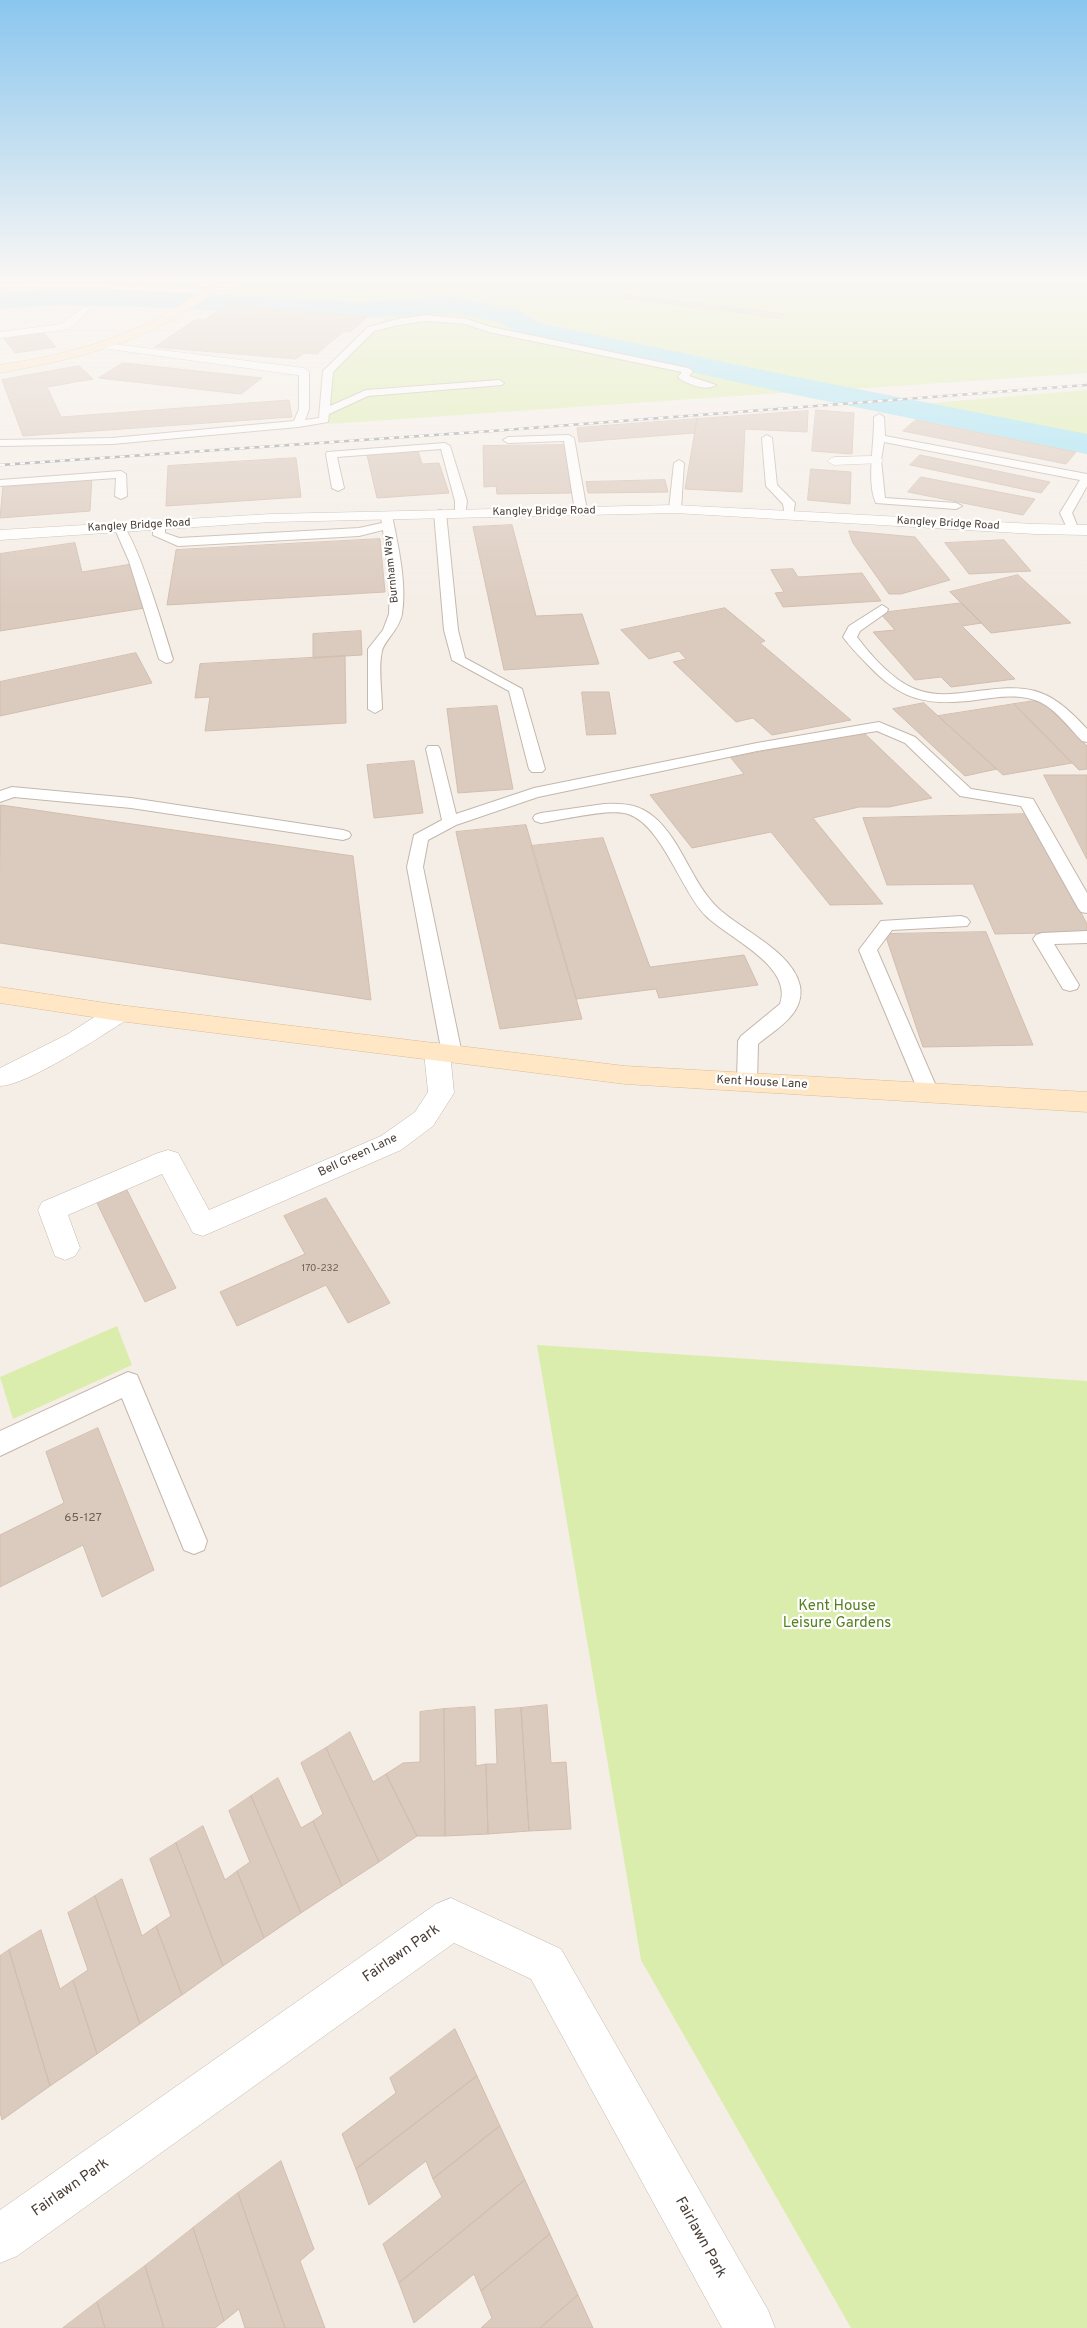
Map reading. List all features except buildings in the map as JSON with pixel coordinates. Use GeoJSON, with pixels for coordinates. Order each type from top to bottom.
{"type":"FeatureCollection","features":[{"type":"Feature","properties":{"kind":"street"},"geometry":{"type":"LineString","coordinates":[[834,461],[876,460]]}},
{"type":"Feature","properties":{"kind":"street","name":"Kangley Bridge Road"},"geometry":{"type":"LineString","coordinates":[[0,535],[159,524],[387,520],[440,513],[675,509],[1080,530]]}},
{"type":"Feature","properties":{"kind":"street"},"geometry":{"type":"LineString","coordinates":[[0,995],[119,1013],[445,1053]]}},
{"type":"Feature","properties":{"kind":"street"},"geometry":{"type":"LineString","coordinates":[[0,1077],[6,1077],[77,1040],[119,1013]]}},
{"type":"Feature","properties":{"kind":"street","name":"Kent House Lane"},"geometry":{"type":"LineString","coordinates":[[445,1053],[626,1075],[1087,1102]]}},
{"type":"Feature","properties":{"kind":"street","name":"Bell Green Lane"},"geometry":{"type":"LineString","coordinates":[[66,1248],[52,1210],[168,1160],[203,1225],[392,1143],[424,1119],[441,1093],[445,1053]]}},
{"type":"Feature","properties":{"kind":"street","name":"Fairlawn Park"},"geometry":{"type":"LineString","coordinates":[[0,2239],[451,1919],[546,1964],[750,2328]]}},
{"type":"Feature","properties":{"kind":"lane"},"geometry":{"type":"LineString","coordinates":[[298,424],[304,409],[304,391]]}},
{"type":"Feature","properties":{"kind":"lane"},"geometry":{"type":"LineString","coordinates":[[0,442],[31,444],[118,440],[324,420],[327,391]]}},
{"type":"Feature","properties":{"kind":"lane"},"geometry":{"type":"LineString","coordinates":[[325,412],[366,393],[397,391]]}},
{"type":"Feature","properties":{"kind":"lane"},"geometry":{"type":"LineString","coordinates":[[879,417],[880,438],[876,460],[880,501],[956,506]]}},
{"type":"Feature","properties":{"kind":"lane"},"geometry":{"type":"LineString","coordinates":[[508,440],[569,438],[581,511]]}},
{"type":"Feature","properties":{"kind":"lane"},"geometry":{"type":"LineString","coordinates":[[767,438],[772,486],[788,503],[789,514]]}},
{"type":"Feature","properties":{"kind":"lane"},"geometry":{"type":"LineString","coordinates":[[880,438],[1087,477],[1066,512],[1080,530]]}},
{"type":"Feature","properties":{"kind":"lane"},"geometry":{"type":"LineString","coordinates":[[338,488],[331,454],[445,446],[460,501],[461,513]]}},
{"type":"Feature","properties":{"kind":"lane"},"geometry":{"type":"LineString","coordinates":[[675,509],[679,463]]}},
{"type":"Feature","properties":{"kind":"lane"},"geometry":{"type":"LineString","coordinates":[[0,483],[121,474],[121,496]]}},
{"type":"Feature","properties":{"kind":"lane"},"geometry":{"type":"LineString","coordinates":[[440,513],[451,630],[459,660],[515,689],[538,769]]}},
{"type":"Feature","properties":{"kind":"lane","name":"Burnham Way"},"geometry":{"type":"LineString","coordinates":[[375,709],[375,649],[384,639],[393,623],[397,605],[387,520]]}},
{"type":"Feature","properties":{"kind":"lane"},"geometry":{"type":"LineString","coordinates":[[120,527],[135,562],[166,659]]}},
{"type":"Feature","properties":{"kind":"lane"},"geometry":{"type":"LineString","coordinates":[[882,609],[854,629],[850,637],[856,645],[900,686],[913,694],[930,698],[949,699],[1018,692],[1035,695],[1047,699],[1087,738]]}},
{"type":"Feature","properties":{"kind":"lane"},"geometry":{"type":"LineString","coordinates":[[445,1053],[415,867],[420,838],[450,822],[534,793],[756,747],[879,726],[910,740],[966,793],[1027,802],[1087,908]]}},
{"type":"Feature","properties":{"kind":"lane"},"geometry":{"type":"LineString","coordinates":[[433,749],[450,822]]}},
{"type":"Feature","properties":{"kind":"lane"},"geometry":{"type":"LineString","coordinates":[[0,798],[12,792],[131,803],[343,836]]}},
{"type":"Feature","properties":{"kind":"lane"},"geometry":{"type":"LineString","coordinates":[[541,818],[615,808],[634,810],[648,820],[662,837],[711,911],[750,939],[788,975],[792,999],[786,1011],[748,1041],[747,1082]]}},
{"type":"Feature","properties":{"kind":"lane"},"geometry":{"type":"LineString","coordinates":[[928,1093],[868,950],[887,925],[961,922]]}},
{"type":"Feature","properties":{"kind":"lane"},"geometry":{"type":"LineString","coordinates":[[1070,985],[1042,938],[1087,937]]}},
{"type":"Feature","properties":{"kind":"lane"},"geometry":{"type":"LineString","coordinates":[[0,1444],[128,1384],[194,1541]]}},
{"type":"Feature","properties":{"kind":"green space"},"geometry":{"type":"Polygon","coordinates":[[[328,391],[808,391],[329,424],[328,391]]]}},
{"type":"Feature","properties":{"kind":"green space"},"geometry":{"type":"Polygon","coordinates":[[[1087,391],[1087,440],[909,405],[1087,391]]]}},
{"type":"Feature","properties":{"kind":"green space"},"geometry":{"type":"Polygon","coordinates":[[[117,1326],[132,1365],[13,1419],[0,1377],[117,1326]]]}},
{"type":"Feature","properties":{"kind":"green space","name":"Kent House Leisure Gardens"},"geometry":{"type":"Polygon","coordinates":[[[537,1345],[1087,1381],[1087,2328],[851,2328],[641,1960],[537,1345]]]}},
{"type":"Feature","properties":{"kind":"waterway"},"geometry":{"type":"LineString","coordinates":[[819,391],[1087,444]]}},
{"type":"Feature","properties":{"kind":"railway"},"geometry":{"type":"LineString","coordinates":[[0,465],[492,431],[1014,391]]}}]}
